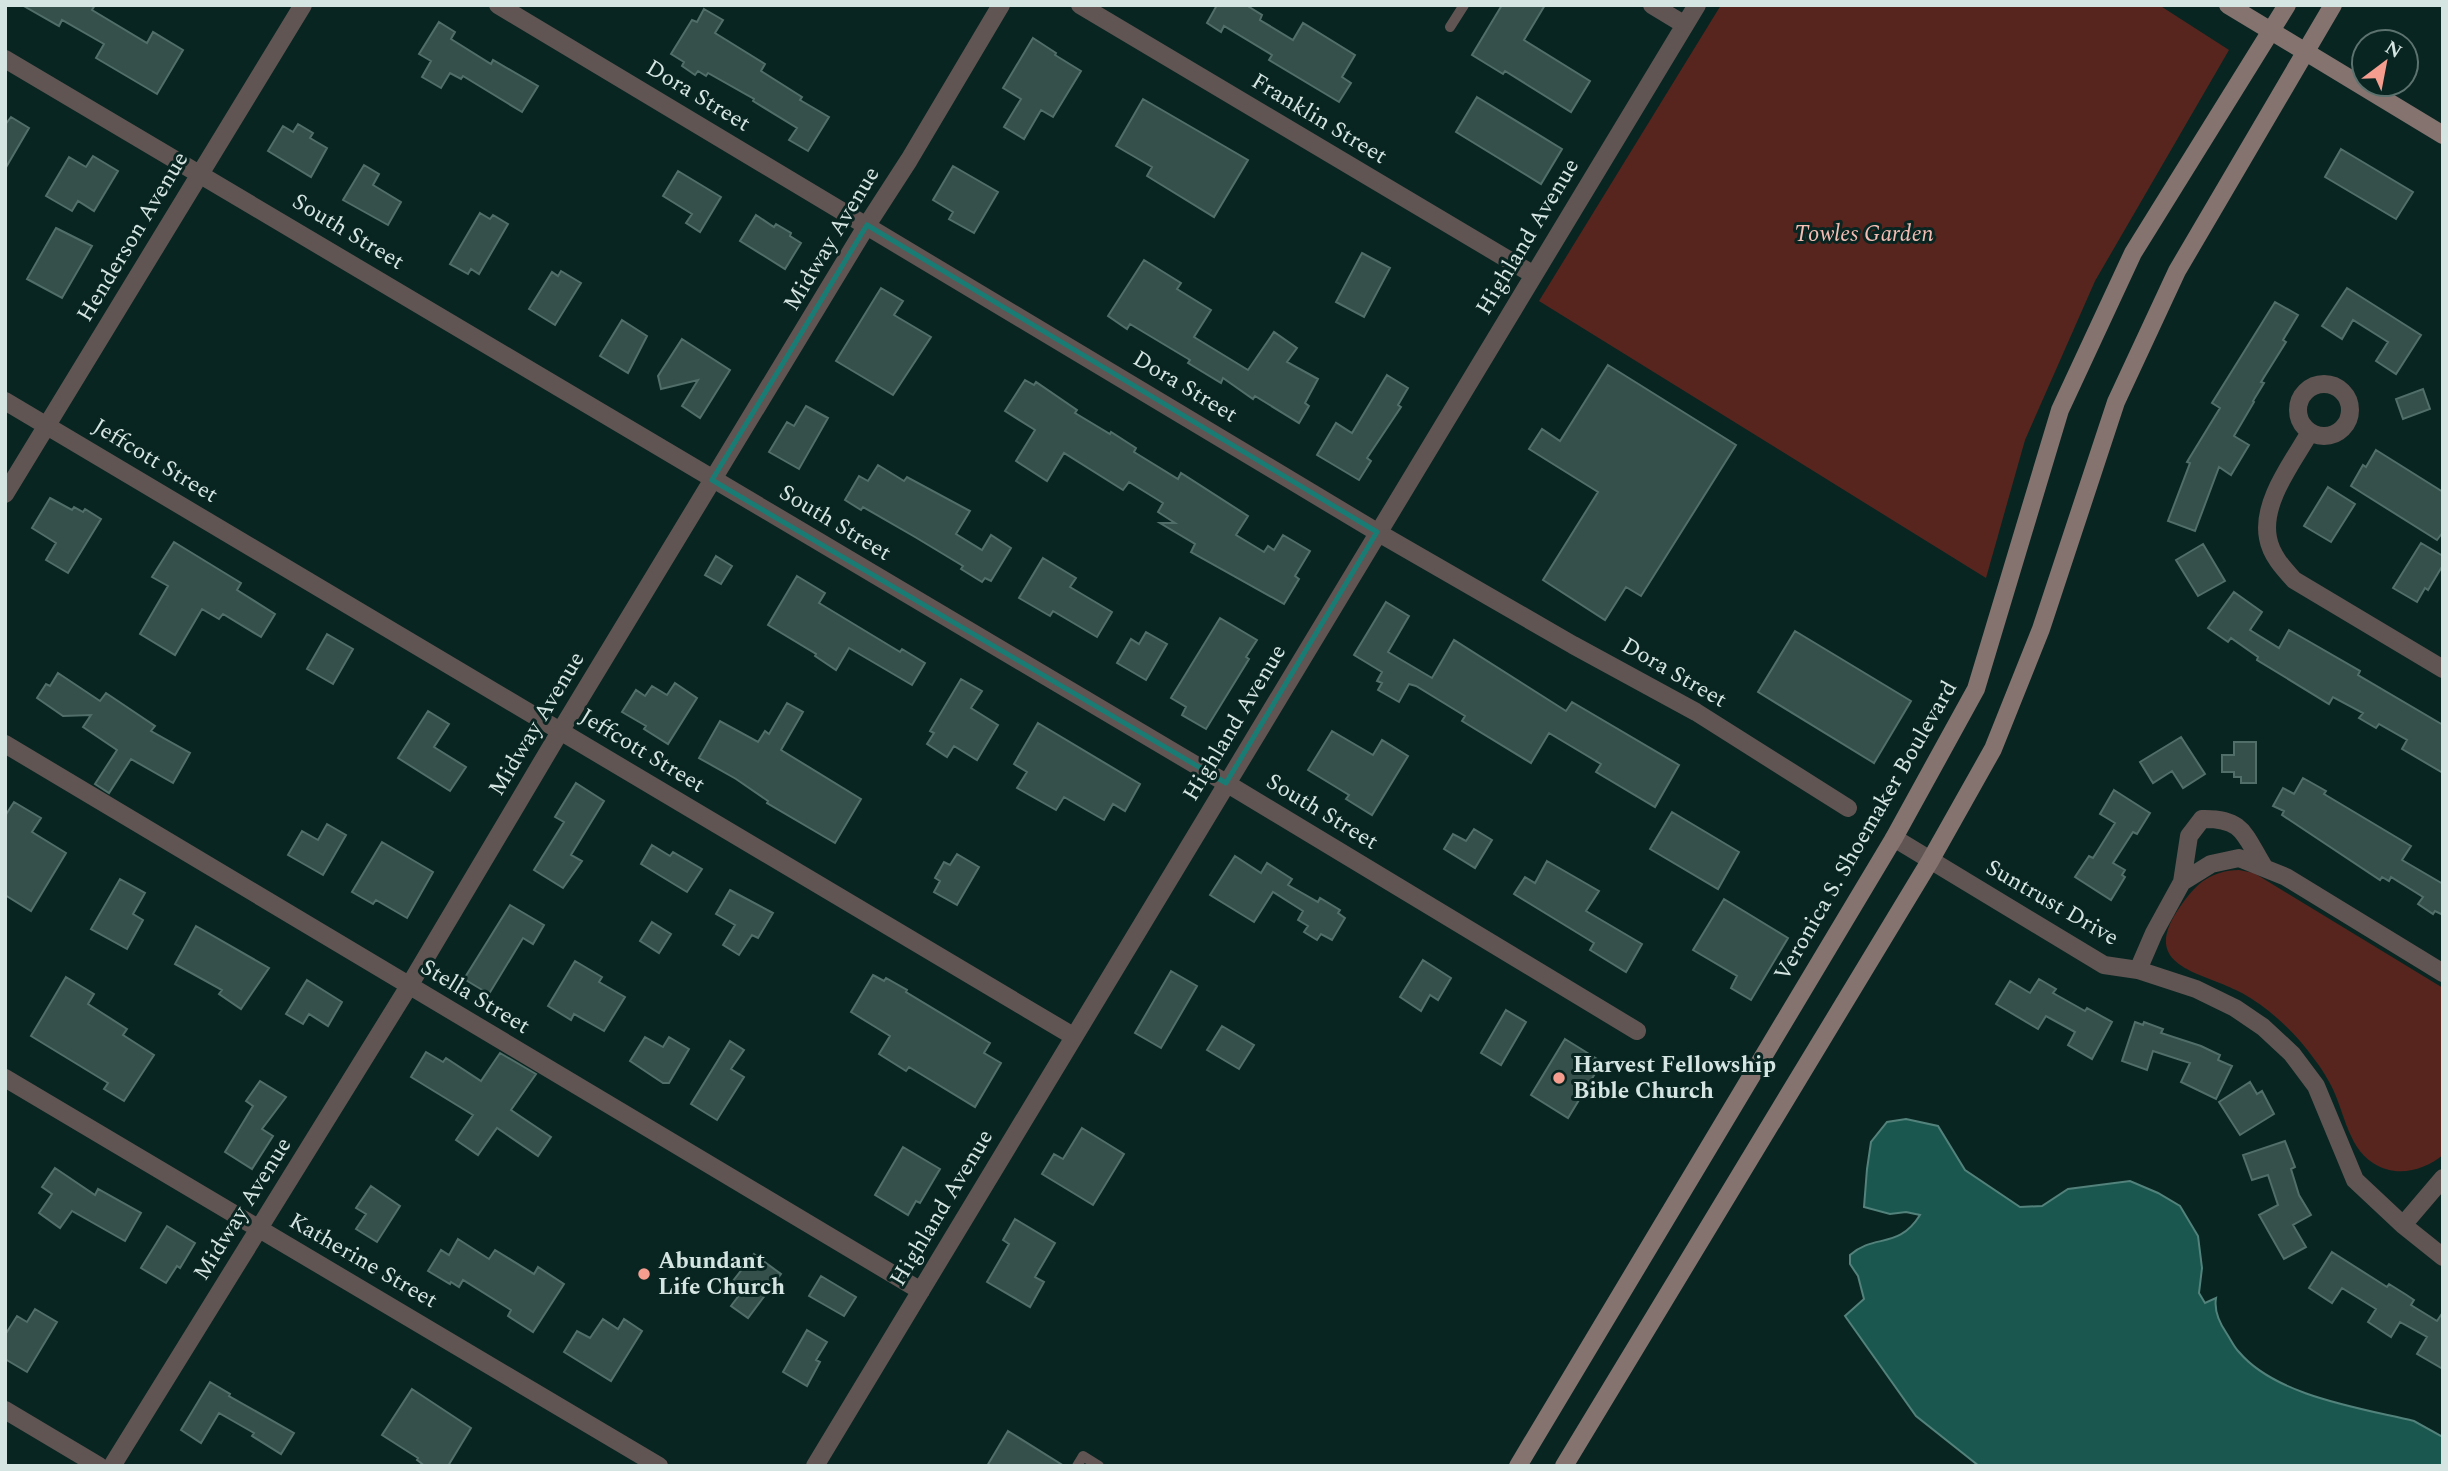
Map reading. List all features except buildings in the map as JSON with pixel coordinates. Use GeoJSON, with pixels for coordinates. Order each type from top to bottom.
{"type":"FeatureCollection","features":[{"type":"Feature","properties":{"kind":"street","name":"Henderson Avenue"},"geometry":{"type":"LineString","coordinates":[[5,494],[303,5]]}},
{"type":"Feature","properties":{"kind":"street","name":"Dora Street"},"geometry":{"type":"LineString","coordinates":[[498,5],[1377,532],[1696,712],[1848,808]]}},
{"type":"Feature","properties":{"kind":"street","name":"Midway Avenue"},"geometry":{"type":"LineString","coordinates":[[112,1466],[409,986],[561,730],[1001,5]]}},
{"type":"Feature","properties":{"kind":"street","name":"Franklin Street"},"geometry":{"type":"LineString","coordinates":[[1080,5],[1534,275]]}},
{"type":"Feature","properties":{"kind":"street"},"geometry":{"type":"LineString","coordinates":[[1652,5],[1685,25]]}},
{"type":"Feature","properties":{"kind":"street","name":"Highland Avenue"},"geometry":{"type":"LineString","coordinates":[[815,1466],[1697,5]]}},
{"type":"Feature","properties":{"kind":"street"},"geometry":{"type":"LineString","coordinates":[[2228,5],[2443,135]]}},
{"type":"Feature","properties":{"kind":"street","name":"Veronica S. Shoemaker Boulevard"},"geometry":{"type":"LineString","coordinates":[[1518,1466],[1895,838],[1976,689],[2060,410],[2133,253],[2287,5]]}},
{"type":"Feature","properties":{"kind":"street"},"geometry":{"type":"LineString","coordinates":[[1564,1466],[1930,861],[1993,749],[2041,629],[2116,402],[2171,283],[2333,5]]}},
{"type":"Feature","properties":{"kind":"street","name":"South Street"},"geometry":{"type":"LineString","coordinates":[[5,59],[1226,783],[1637,1031]]}},
{"type":"Feature","properties":{"kind":"street","name":"Jeffcott Street"},"geometry":{"type":"LineString","coordinates":[[5,401],[1073,1037]]}},
{"type":"Feature","properties":{"kind":"street"},"geometry":{"type":"LineString","coordinates":[[2310,432],[2277,489],[2269,512],[2268,538],[2278,563],[2294,580],[2316,595],[2441,663]]}},
{"type":"Feature","properties":{"kind":"street","name":"Stella Street"},"geometry":{"type":"LineString","coordinates":[[5,744],[921,1291]]}},
{"type":"Feature","properties":{"kind":"street"},"geometry":{"type":"LineString","coordinates":[[2138,970],[2154,933],[2182,882],[2189,836],[2202,819],[2222,819],[2239,825],[2264,867]]}},
{"type":"Feature","properties":{"kind":"street"},"geometry":{"type":"LineString","coordinates":[[1895,838],[1930,861]]}},
{"type":"Feature","properties":{"kind":"street"},"geometry":{"type":"LineString","coordinates":[[2182,882],[2210,864],[2239,858],[2287,877],[2443,973]]}},
{"type":"Feature","properties":{"kind":"street","name":"Suntrust Drive"},"geometry":{"type":"LineString","coordinates":[[1930,861],[2104,965],[2138,970],[2196,989],[2235,1008],[2263,1027],[2292,1054],[2316,1087],[2355,1180],[2403,1225],[2443,1257]]}},
{"type":"Feature","properties":{"kind":"street","name":"Katherine Street"},"geometry":{"type":"LineString","coordinates":[[5,1078],[659,1466]]}},
{"type":"Feature","properties":{"kind":"street"},"geometry":{"type":"LineString","coordinates":[[2403,1225],[2443,1178]]}},
{"type":"Feature","properties":{"kind":"street"},"geometry":{"type":"LineString","coordinates":[[5,1410],[99,1466]]}},
{"type":"Feature","properties":{"kind":"lane"},"geometry":{"type":"LineString","coordinates":[[1450,27],[1464,5]]}},
{"type":"Feature","properties":{"kind":"lane"},"geometry":{"type":"LineString","coordinates":[[1077,1466],[1083,1456],[1099,1466]]}},
{"type":"Feature","properties":{"kind":"highlighted area"},"geometry":{"type":"Polygon","coordinates":[[[867,225],[1377,532],[1226,783],[712,480],[867,225]]]}},
{"type":"Feature","properties":{"kind":"green space","name":"Towles Garden"},"geometry":{"type":"Polygon","coordinates":[[[1721,5],[2159,5],[2229,50],[2095,281],[2025,440],[1986,578],[1539,301],[1721,5]]]}},
{"type":"Feature","properties":{"kind":"green space"},"geometry":{"type":"Polygon","coordinates":[[[2239,870],[2254,873],[2443,988],[2443,1155],[2435,1161],[2418,1169],[2400,1171],[2382,1168],[2364,1156],[2351,1136],[2325,1075],[2294,1034],[2250,998],[2193,972],[2179,964],[2170,954],[2166,942],[2169,925],[2188,896],[2213,875],[2239,870]]]}},
{"type":"Feature","properties":{"kind":"shaded area"},"geometry":{"type":"Polygon","coordinates":[[[1906,1119],[1938,1126],[1965,1170],[2020,1207],[2042,1206],[2068,1189],[2130,1181],[2180,1206],[2198,1236],[2202,1268],[2199,1293],[2205,1303],[2216,1298],[2220,1321],[2239,1352],[2274,1380],[2296,1390],[2414,1421],[2443,1437],[2443,1466],[1979,1466],[1916,1416],[1845,1316],[1864,1299],[1858,1276],[1850,1264],[1850,1255],[1868,1244],[1903,1233],[1920,1215],[1906,1212],[1890,1214],[1864,1207],[1871,1142],[1887,1122],[1906,1119]]]}},
{"type":"Feature","properties":{"kind":"place","name":"Harvest Fellowship Bible Church"},"geometry":{"type":"Point","coordinates":[1559,1078]}},
{"type":"Feature","properties":{"kind":"place","name":"Abundant Life Church"},"geometry":{"type":"Point","coordinates":[644,1274]}}]}
